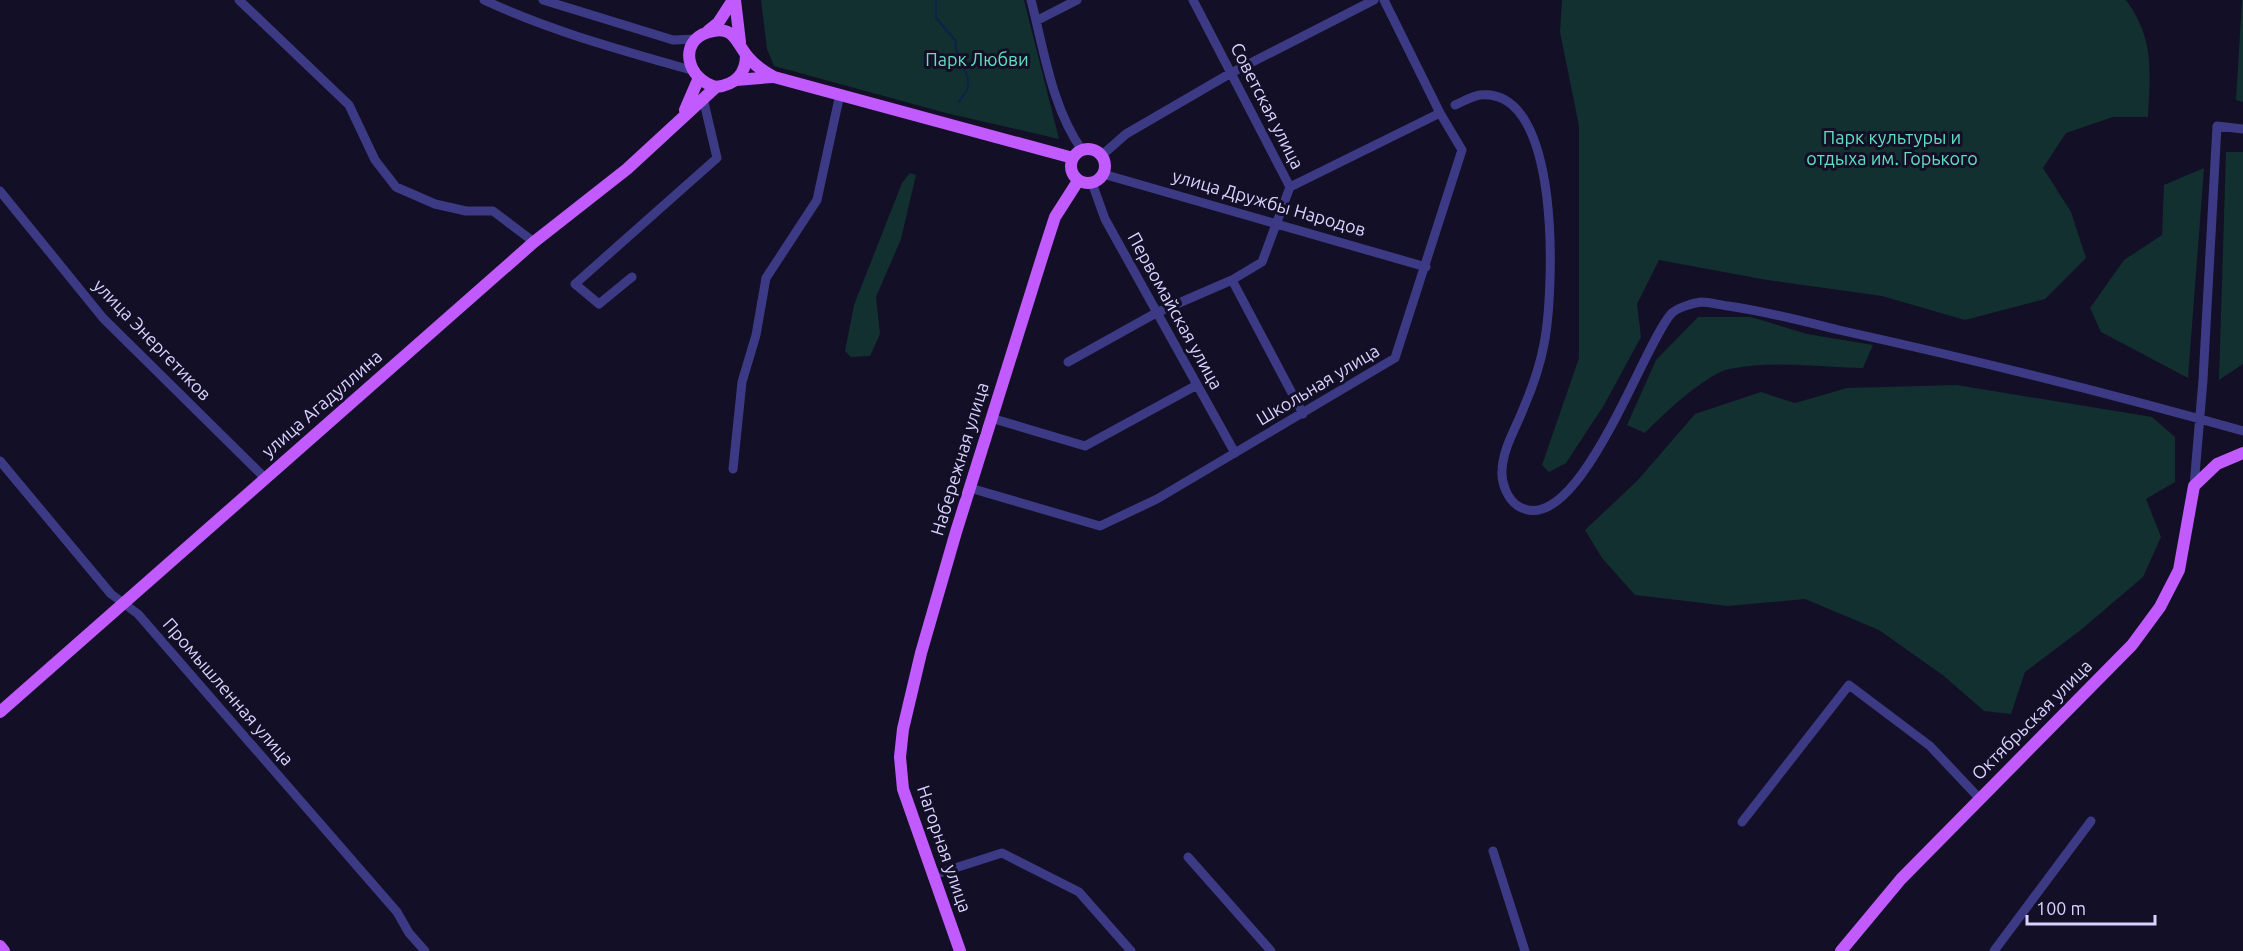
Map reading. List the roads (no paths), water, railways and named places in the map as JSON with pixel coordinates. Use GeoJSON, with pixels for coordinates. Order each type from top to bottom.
{"type":"FeatureCollection","features":[{"type":"Feature","properties":{"kind":"main road"},"geometry":{"type":"LineString","coordinates":[[673,128],[690,103],[695,75],[689,59],[691,47],[718,23],[734,0]]}},
{"type":"Feature","properties":{"kind":"main road"},"geometry":{"type":"LineString","coordinates":[[734,0],[740,42],[746,55],[759,69],[774,76],[1077,154],[1093,150],[1101,156],[1103,174],[1092,183],[1078,181],[1070,167],[1077,154]]}},
{"type":"Feature","properties":{"kind":"main road"},"geometry":{"type":"LineString","coordinates":[[701,36],[723,31],[740,42]]}},
{"type":"Feature","properties":{"kind":"main road"},"geometry":{"type":"LineString","coordinates":[[736,80],[742,72],[746,55]]}},
{"type":"Feature","properties":{"kind":"main road"},"geometry":{"type":"LineString","coordinates":[[695,75],[716,87]]}},
{"type":"Feature","properties":{"kind":"main road"},"geometry":{"type":"LineString","coordinates":[[673,128],[716,87],[736,80],[774,76]]}},
{"type":"Feature","properties":{"kind":"main road","name":"улица Агадуллина"},"geometry":{"type":"LineString","coordinates":[[0,712],[534,242],[673,128]]}},
{"type":"Feature","properties":{"kind":"main road","name":"Набережная улица"},"geometry":{"type":"LineString","coordinates":[[900,757],[903,729],[921,653],[991,418],[1055,217],[1078,181]]}},
{"type":"Feature","properties":{"kind":"main road"},"geometry":{"type":"LineString","coordinates":[[2194,486],[2217,464],[2243,453]]}},
{"type":"Feature","properties":{"kind":"main road","name":"Октябрьская улица"},"geometry":{"type":"LineString","coordinates":[[1841,951],[1901,879],[2132,645],[2160,607],[2179,570],[2194,486]]}},
{"type":"Feature","properties":{"kind":"main road","name":"Нагорная улица"},"geometry":{"type":"LineString","coordinates":[[900,757],[903,789],[960,951]]}},
{"type":"Feature","properties":{"kind":"main road"},"geometry":{"type":"LineString","coordinates":[[0,946],[4,951]]}},
{"type":"Feature","properties":{"kind":"street"},"geometry":{"type":"LineString","coordinates":[[239,0],[349,105],[375,160],[396,187],[435,204],[466,211],[493,211],[534,242]]}},
{"type":"Feature","properties":{"kind":"street"},"geometry":{"type":"LineString","coordinates":[[484,0],[512,13],[695,75]]}},
{"type":"Feature","properties":{"kind":"street"},"geometry":{"type":"LineString","coordinates":[[543,0],[673,39],[701,36]]}},
{"type":"Feature","properties":{"kind":"street"},"geometry":{"type":"LineString","coordinates":[[1031,0],[1053,85],[1077,154]]}},
{"type":"Feature","properties":{"kind":"street"},"geometry":{"type":"LineString","coordinates":[[1036,21],[1077,0]]}},
{"type":"Feature","properties":{"kind":"street","name":"Советская улица"},"geometry":{"type":"LineString","coordinates":[[1068,362],[1156,313],[1232,280],[1262,262],[1290,187],[1194,0]]}},
{"type":"Feature","properties":{"kind":"street"},"geometry":{"type":"LineString","coordinates":[[1101,156],[1126,134],[1231,73],[1374,0]]}},
{"type":"Feature","properties":{"kind":"street","name":"Школьная улица"},"geometry":{"type":"LineString","coordinates":[[970,488],[1100,526],[1157,499],[1395,358],[1462,150],[1440,113],[1384,0]]}},
{"type":"Feature","properties":{"kind":"street"},"geometry":{"type":"LineString","coordinates":[[734,469],[742,382],[756,335],[766,278],[817,200],[840,94]]}},
{"type":"Feature","properties":{"kind":"street"},"geometry":{"type":"LineString","coordinates":[[1455,105],[1480,95],[1502,99],[1511,104],[1530,130],[1541,163],[1549,205],[1551,252],[1545,340],[1537,374],[1508,444],[1501,472],[1506,493],[1518,507],[1539,510],[1562,497],[1585,471],[1612,426],[1647,351],[1672,311],[1702,302],[1745,308],[1994,364],[2243,431]]}},
{"type":"Feature","properties":{"kind":"street"},"geometry":{"type":"LineString","coordinates":[[632,277],[600,304],[575,284],[717,158],[704,98]]}},
{"type":"Feature","properties":{"kind":"street"},"geometry":{"type":"LineString","coordinates":[[1290,187],[1440,113]]}},
{"type":"Feature","properties":{"kind":"street"},"geometry":{"type":"LineString","coordinates":[[2194,486],[2217,126],[2243,129]]}},
{"type":"Feature","properties":{"kind":"street","name":"улица Дружбы Народов"},"geometry":{"type":"LineString","coordinates":[[1103,174],[1426,267]]}},
{"type":"Feature","properties":{"kind":"street","name":"Первомайская улица"},"geometry":{"type":"LineString","coordinates":[[1092,183],[1105,219],[1235,453]]}},
{"type":"Feature","properties":{"kind":"street","name":"улица Энергетиков"},"geometry":{"type":"LineString","coordinates":[[0,191],[103,318],[265,478]]}},
{"type":"Feature","properties":{"kind":"street"},"geometry":{"type":"LineString","coordinates":[[1232,280],[1303,414]]}},
{"type":"Feature","properties":{"kind":"street"},"geometry":{"type":"LineString","coordinates":[[991,418],[1084,446],[1197,385]]}},
{"type":"Feature","properties":{"kind":"street","name":"Промышленная улица"},"geometry":{"type":"LineString","coordinates":[[0,461],[111,594],[146,623],[397,912],[409,933],[425,951]]}},
{"type":"Feature","properties":{"kind":"street"},"geometry":{"type":"LineString","coordinates":[[1742,822],[1849,685],[1930,746],[1979,798]]}},
{"type":"Feature","properties":{"kind":"street"},"geometry":{"type":"LineString","coordinates":[[1994,951],[2091,821]]}},
{"type":"Feature","properties":{"kind":"street"},"geometry":{"type":"LineString","coordinates":[[1493,851],[1525,951]]}},
{"type":"Feature","properties":{"kind":"street"},"geometry":{"type":"LineString","coordinates":[[933,875],[1002,853],[1079,892],[1131,951]]}},
{"type":"Feature","properties":{"kind":"street"},"geometry":{"type":"LineString","coordinates":[[1188,857],[1270,951]]}},
{"type":"Feature","properties":{"kind":"waterway"},"geometry":{"type":"LineString","coordinates":[[936,0],[936,18],[956,41],[956,52],[968,80],[968,88],[959,102]]}},
{"type":"Feature","properties":{"kind":"park label","name":"Парк Любви"},"geometry":{"type":"Point","coordinates":[977,60]}},
{"type":"Feature","properties":{"kind":"park label","name":"Парк культуры и отдыха им. Горького"},"geometry":{"type":"Point","coordinates":[1892,148]}}]}
